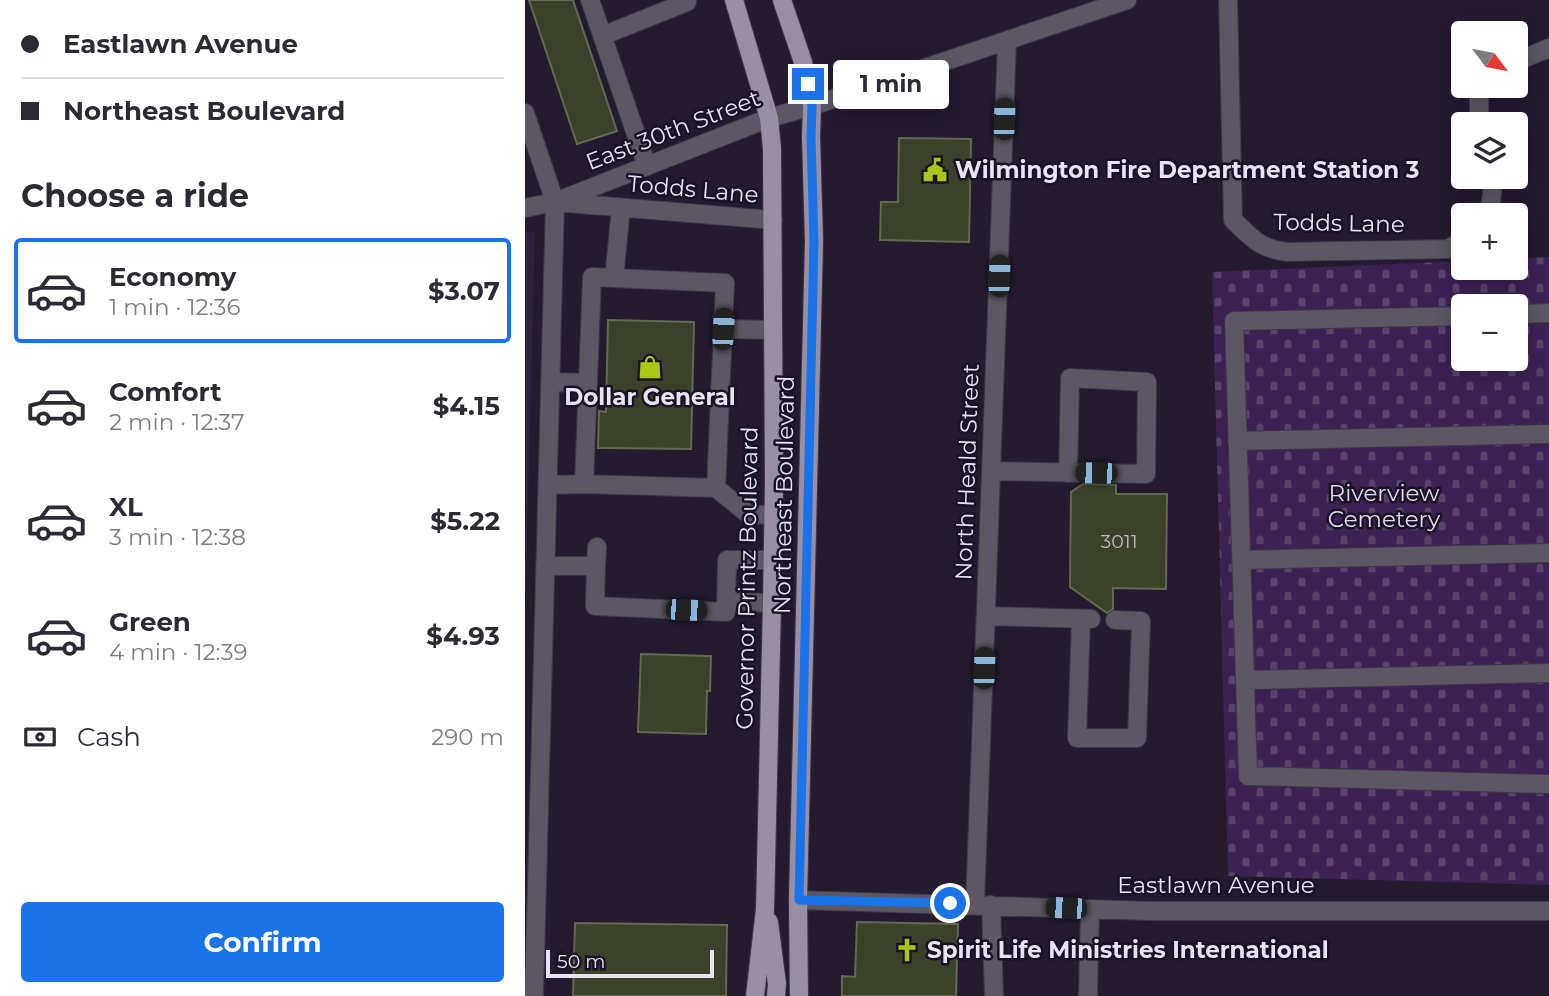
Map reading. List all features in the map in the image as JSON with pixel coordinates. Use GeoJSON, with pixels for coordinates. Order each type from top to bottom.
{"type":"FeatureCollection","features":[{"type":"Feature","properties":{"kind":"main road"},"geometry":{"type":"LineString","coordinates":[[734,0],[769,118]]}},
{"type":"Feature","properties":{"kind":"main road","name":"Northeast Boulevard"},"geometry":{"type":"LineString","coordinates":[[782,0],[803,62],[812,106],[814,241],[799,996]]}},
{"type":"Feature","properties":{"kind":"main road","name":"Governor Printz Boulevard"},"geometry":{"type":"LineString","coordinates":[[755,996],[765,909],[772,603],[773,220],[769,118]]}},
{"type":"Feature","properties":{"kind":"main road"},"geometry":{"type":"LineString","coordinates":[[765,909],[772,934],[776,996]]}},
{"type":"Feature","properties":{"kind":"street"},"geometry":{"type":"LineString","coordinates":[[590,0],[647,166]]}},
{"type":"Feature","properties":{"kind":"street","name":"East 30th Street"},"geometry":{"type":"LineString","coordinates":[[555,202],[769,118],[1127,0]]}},
{"type":"Feature","properties":{"kind":"street","name":"Todds Lane"},"geometry":{"type":"LineString","coordinates":[[1228,0],[1233,220],[1257,243],[1268,249],[1287,252],[1451,247]]}},
{"type":"Feature","properties":{"kind":"street"},"geometry":{"type":"LineString","coordinates":[[602,36],[690,1]]}},
{"type":"Feature","properties":{"kind":"street","name":"North Heald Street"},"geometry":{"type":"LineString","coordinates":[[993,996],[983,904],[986,616],[1007,41]]}},
{"type":"Feature","properties":{"kind":"street"},"geometry":{"type":"LineString","coordinates":[[1528,57],[1549,48]]}},
{"type":"Feature","properties":{"kind":"street"},"geometry":{"type":"LineString","coordinates":[[525,113],[555,202],[534,996]]}},
{"type":"Feature","properties":{"kind":"street","name":"Todds Lane"},"geometry":{"type":"LineString","coordinates":[[525,208],[555,202],[773,220]]}},
{"type":"Feature","properties":{"kind":"street"},"geometry":{"type":"LineString","coordinates":[[614,278],[621,208]]}},
{"type":"Feature","properties":{"kind":"street"},"geometry":{"type":"LineString","coordinates":[[584,484],[592,277],[726,283],[716,488]]}},
{"type":"Feature","properties":{"kind":"street"},"geometry":{"type":"LineString","coordinates":[[1528,314],[1549,313]]}},
{"type":"Feature","properties":{"kind":"street"},"geometry":{"type":"LineString","coordinates":[[1451,316],[1234,321],[1248,776],[1549,784]]}},
{"type":"Feature","properties":{"kind":"street"},"geometry":{"type":"LineString","coordinates":[[723,329],[773,330]]}},
{"type":"Feature","properties":{"kind":"street"},"geometry":{"type":"LineString","coordinates":[[991,471],[1146,474],[1147,382],[1070,379],[1068,472]]}},
{"type":"Feature","properties":{"kind":"street"},"geometry":{"type":"LineString","coordinates":[[550,382],[587,383]]}},
{"type":"Feature","properties":{"kind":"street"},"geometry":{"type":"LineString","coordinates":[[1237,441],[1549,434]]}},
{"type":"Feature","properties":{"kind":"street"},"geometry":{"type":"LineString","coordinates":[[548,485],[716,488],[748,514],[773,515]]}},
{"type":"Feature","properties":{"kind":"street"},"geometry":{"type":"LineString","coordinates":[[597,547],[595,606],[726,611],[727,560],[772,560]]}},
{"type":"Feature","properties":{"kind":"street"},"geometry":{"type":"LineString","coordinates":[[1241,560],[1549,553]]}},
{"type":"Feature","properties":{"kind":"street"},"geometry":{"type":"LineString","coordinates":[[545,566],[596,566]]}},
{"type":"Feature","properties":{"kind":"street"},"geometry":{"type":"LineString","coordinates":[[726,602],[772,603]]}},
{"type":"Feature","properties":{"kind":"street"},"geometry":{"type":"LineString","coordinates":[[986,616],[1086,619],[1077,738],[1137,738],[1140,621],[1115,620]]}},
{"type":"Feature","properties":{"kind":"street"},"geometry":{"type":"LineString","coordinates":[[1245,680],[1549,673]]}},
{"type":"Feature","properties":{"kind":"street","name":"Eastlawn Avenue"},"geometry":{"type":"LineString","coordinates":[[799,900],[1090,909],[1549,911]]}},
{"type":"Feature","properties":{"kind":"street"},"geometry":{"type":"LineString","coordinates":[[1088,996],[1090,909]]}},
{"type":"Feature","properties":{"kind":"shaded area"},"geometry":{"type":"Polygon","coordinates":[[[525,231],[535,232],[525,625],[525,231]]]}},
{"type":"Feature","properties":{"kind":"green space","name":"Riverview Cemetery"},"geometry":{"type":"Polygon","coordinates":[[[1549,257],[1549,885],[1228,876],[1212,272],[1451,262],[1451,280],[1528,280],[1528,258],[1549,257]]]}},
{"type":"Feature","properties":{"kind":"building"},"geometry":{"type":"Polygon","coordinates":[[[529,0],[573,0],[617,131],[577,144],[529,0]]]}},
{"type":"Feature","properties":{"kind":"building","name":"Wilmington Fire Department Station 3"},"geometry":{"type":"Polygon","coordinates":[[[899,138],[971,139],[969,242],[880,240],[881,202],[898,202],[899,138]]]}},
{"type":"Feature","properties":{"kind":"building","name":"Dollar General"},"geometry":{"type":"Polygon","coordinates":[[[608,320],[694,322],[691,449],[598,448],[599,411],[606,412],[608,320]]]}},
{"type":"Feature","properties":{"kind":"building"},"geometry":{"type":"Polygon","coordinates":[[[1083,484],[1116,485],[1116,494],[1167,494],[1166,589],[1113,588],[1113,609],[1107,613],[1070,587],[1071,492],[1083,484]]]}},
{"type":"Feature","properties":{"kind":"building"},"geometry":{"type":"Polygon","coordinates":[[[641,654],[711,656],[706,734],[638,732],[641,654]]]}},
{"type":"Feature","properties":{"kind":"building","name":"Spirit Life Ministries International"},"geometry":{"type":"Polygon","coordinates":[[[857,922],[958,924],[956,996],[842,996],[842,976],[855,977],[857,922]]]}},
{"type":"Feature","properties":{"kind":"building"},"geometry":{"type":"Polygon","coordinates":[[[575,923],[727,925],[726,996],[573,996],[575,923]]]}},
{"type":"Feature","properties":{"kind":"place","name":"Wilmington Fire Department Station 3"},"geometry":{"type":"Point","coordinates":[935,170]}},
{"type":"Feature","properties":{"kind":"place","name":"Dollar General"},"geometry":{"type":"Point","coordinates":[650,367]}},
{"type":"Feature","properties":{"kind":"place","name":"Spirit Life Ministries International"},"geometry":{"type":"Point","coordinates":[907,950]}},
{"type":"Feature","properties":{"kind":"route"},"geometry":{"type":"LineString","coordinates":[[808,84],[812,106],[814,241],[799,900],[950,903]]}}]}
